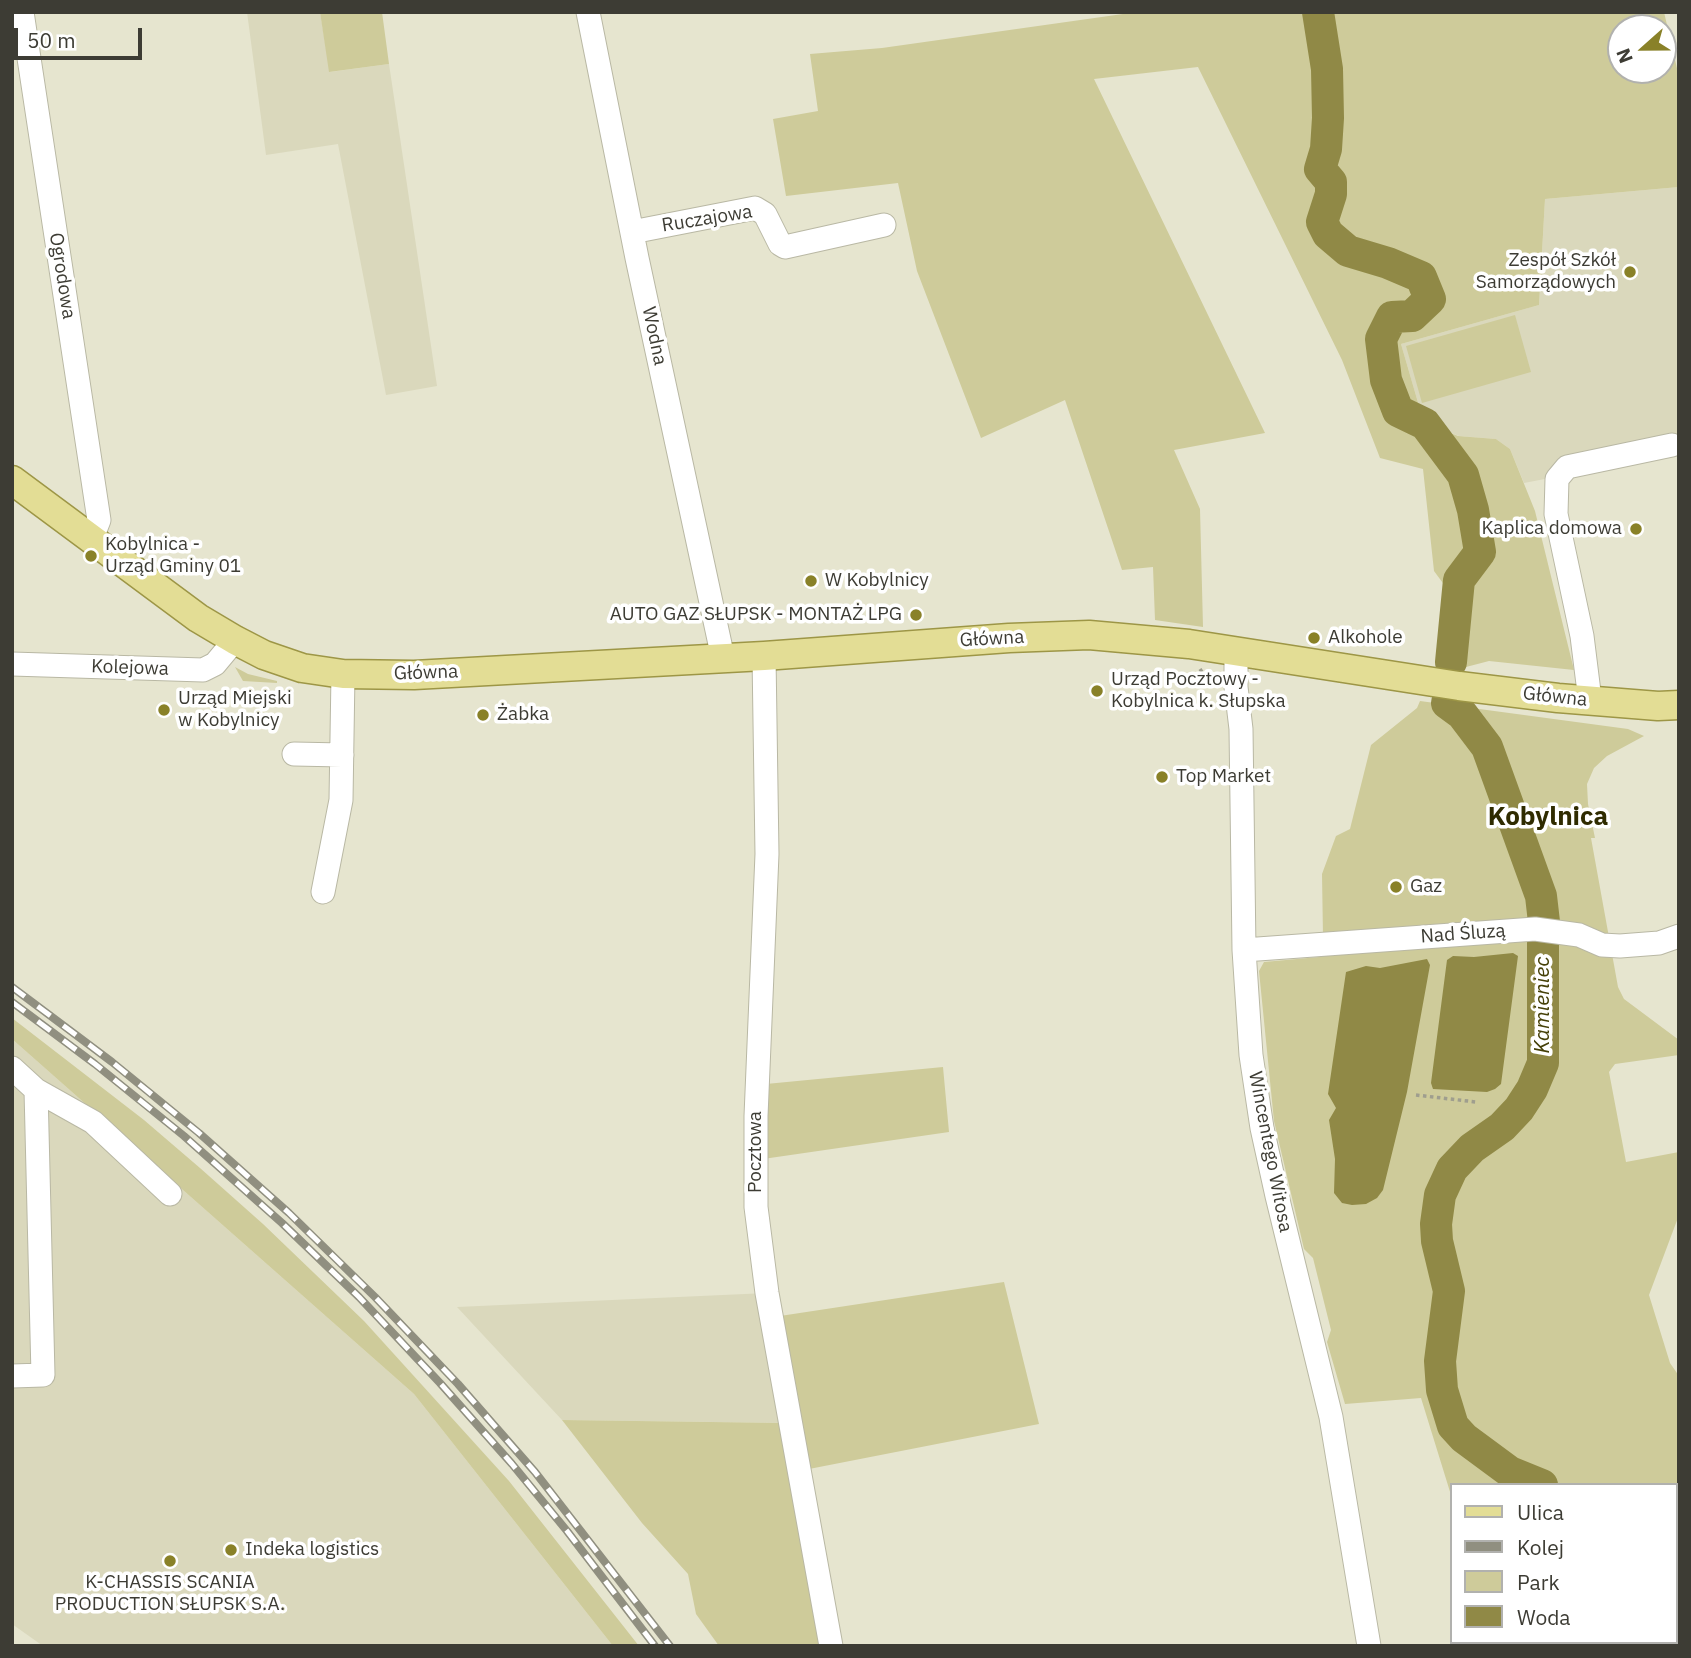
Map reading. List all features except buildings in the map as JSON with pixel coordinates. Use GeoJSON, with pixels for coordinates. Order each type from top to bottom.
{"type":"FeatureCollection","features":[{"type":"Feature","properties":{"kind":"main road"},"geometry":{"type":"LineString","coordinates":[[12,480],[198,618],[235,640]]}},
{"type":"Feature","properties":{"kind":"main road","name":"Główna"},"geometry":{"type":"LineString","coordinates":[[235,640],[302,668],[343,674],[414,675],[1089,635],[1236,651],[1459,686],[1658,706],[1679,705]]}},
{"type":"Feature","properties":{"kind":"street","name":"Ogrodowa"},"geometry":{"type":"LineString","coordinates":[[22,12],[99,520],[92,538]]}},
{"type":"Feature","properties":{"kind":"street","name":"Wodna"},"geometry":{"type":"LineString","coordinates":[[588,12],[723,658]]}},
{"type":"Feature","properties":{"kind":"street","name":"Ruczajowa"},"geometry":{"type":"LineString","coordinates":[[632,232],[755,208],[765,214],[780,244],[785,247],[884,225]]}},
{"type":"Feature","properties":{"kind":"street"},"geometry":{"type":"LineString","coordinates":[[1590,700],[1582,636],[1556,514],[1556,480],[1567,467],[1672,445]]}},
{"type":"Feature","properties":{"kind":"street","name":"Kolejowa"},"geometry":{"type":"LineString","coordinates":[[12,664],[202,670],[215,664],[235,640]]}},
{"type":"Feature","properties":{"kind":"street","name":"Wincentego Witosa"},"geometry":{"type":"LineString","coordinates":[[1236,651],[1236,687],[1241,729],[1244,950],[1251,1055],[1262,1128],[1331,1417],[1368,1646]]}},
{"type":"Feature","properties":{"kind":"street","name":"Pocztowa"},"geometry":{"type":"LineString","coordinates":[[764,656],[767,854],[756,1116],[756,1207],[767,1293],[831,1644]]}},
{"type":"Feature","properties":{"kind":"street"},"geometry":{"type":"LineString","coordinates":[[323,892],[341,800],[343,674]]}},
{"type":"Feature","properties":{"kind":"street"},"geometry":{"type":"LineString","coordinates":[[294,754],[342,755]]}},
{"type":"Feature","properties":{"kind":"street","name":"Nad Śluzą"},"geometry":{"type":"LineString","coordinates":[[1244,950],[1535,929],[1579,935],[1602,945],[1620,946],[1659,943],[1679,936]]}},
{"type":"Feature","properties":{"kind":"street"},"geometry":{"type":"LineString","coordinates":[[12,1068],[36,1090],[93,1122],[170,1194]]}},
{"type":"Feature","properties":{"kind":"street"},"geometry":{"type":"LineString","coordinates":[[12,1376],[43,1375],[36,1090]]}},
{"type":"Feature","properties":{"kind":"path"},"geometry":{"type":"LineString","coordinates":[[1416,1095],[1476,1102]]}},
{"type":"Feature","properties":{"kind":"shaded area"},"geometry":{"type":"Polygon","coordinates":[[[247,12],[320,12],[330,72],[389,64],[437,386],[386,395],[338,144],[266,155],[247,12]]]}},
{"type":"Feature","properties":{"kind":"shaded area"},"geometry":{"type":"Polygon","coordinates":[[[1679,187],[1679,453],[1524,483],[1510,449],[1496,439],[1459,436],[1443,430],[1419,406],[1401,344],[1539,305],[1545,199],[1679,187]]]}},
{"type":"Feature","properties":{"kind":"shaded area"},"geometry":{"type":"Polygon","coordinates":[[[12,1039],[414,1394],[613,1646],[43,1646],[12,1624],[12,1039]]]}},
{"type":"Feature","properties":{"kind":"shaded area"},"geometry":{"type":"Polygon","coordinates":[[[767,1293],[792,1423],[562,1420],[457,1307],[767,1293]]]}},
{"type":"Feature","properties":{"kind":"green space"},"geometry":{"type":"Polygon","coordinates":[[[320,12],[382,12],[389,64],[329,72],[320,12]]]}},
{"type":"Feature","properties":{"kind":"green space"},"geometry":{"type":"Polygon","coordinates":[[[1137,12],[1664,12],[1607,14],[1607,84],[1677,84],[1677,68],[1679,187],[1545,199],[1539,305],[1401,344],[1419,406],[1432,420],[1443,430],[1458,436],[1496,439],[1510,449],[1535,511],[1574,670],[1489,661],[1466,667],[1438,663],[1448,590],[1434,571],[1423,469],[1380,458],[1342,360],[1198,67],[1094,79],[1265,433],[1174,450],[1200,509],[1203,627],[1155,620],[1153,567],[1122,570],[1065,400],[981,438],[917,271],[898,183],[786,196],[773,119],[818,111],[810,54],[882,48],[1137,12]]]}},
{"type":"Feature","properties":{"kind":"green space"},"geometry":{"type":"Polygon","coordinates":[[[1515,315],[1531,372],[1422,403],[1406,346],[1515,315]]]}},
{"type":"Feature","properties":{"kind":"green space"},"geometry":{"type":"Polygon","coordinates":[[[235,667],[248,674],[277,683],[243,681],[235,667]]]}},
{"type":"Feature","properties":{"kind":"green space"},"geometry":{"type":"Polygon","coordinates":[[[1420,701],[1628,729],[1644,736],[1607,756],[1594,768],[1587,784],[1595,838],[1591,838],[1618,987],[1624,999],[1679,1040],[1679,1055],[1615,1064],[1609,1072],[1626,1162],[1679,1152],[1679,1215],[1649,1295],[1670,1363],[1679,1376],[1679,1646],[1604,1644],[1677,1644],[1677,1483],[1450,1483],[1450,1492],[1421,1398],[1345,1404],[1327,1342],[1331,1330],[1313,1258],[1304,1249],[1274,1121],[1259,971],[1264,962],[1319,957],[1323,937],[1322,874],[1336,836],[1350,829],[1371,745],[1417,708],[1420,701]]]}},
{"type":"Feature","properties":{"kind":"green space"},"geometry":{"type":"Polygon","coordinates":[[[12,1018],[144,1120],[200,1168],[364,1321],[509,1481],[639,1646],[613,1646],[414,1394],[12,1039],[12,1018]]]}},
{"type":"Feature","properties":{"kind":"green space"},"geometry":{"type":"Polygon","coordinates":[[[943,1067],[949,1132],[763,1159],[766,1084],[943,1067]]]}},
{"type":"Feature","properties":{"kind":"green space"},"geometry":{"type":"Polygon","coordinates":[[[1004,1282],[1039,1424],[809,1469],[780,1316],[1004,1282]]]}},
{"type":"Feature","properties":{"kind":"green space"},"geometry":{"type":"Polygon","coordinates":[[[562,1420],[785,1423],[821,1646],[719,1646],[696,1614],[688,1574],[642,1523],[562,1420]]]}},
{"type":"Feature","properties":{"kind":"water"},"geometry":{"type":"Polygon","coordinates":[[[1513,953],[1518,956],[1501,1084],[1487,1092],[1433,1089],[1431,1083],[1447,960],[1453,956],[1513,953]]]}},
{"type":"Feature","properties":{"kind":"water"},"geometry":{"type":"Polygon","coordinates":[[[1427,959],[1430,965],[1407,1092],[1383,1190],[1377,1198],[1366,1204],[1342,1203],[1334,1193],[1335,1159],[1329,1120],[1336,1108],[1328,1094],[1346,972],[1366,966],[1380,968],[1427,959]]]}},
{"type":"Feature","properties":{"kind":"waterway","name":"Kamieniec"},"geometry":{"type":"LineString","coordinates":[[1318,12],[1327,69],[1328,118],[1326,149],[1320,169],[1331,182],[1331,194],[1322,222],[1328,234],[1348,251],[1388,263],[1421,277],[1430,299],[1412,316],[1392,317],[1381,339],[1386,380],[1398,411],[1425,424],[1463,475],[1473,510],[1480,552],[1459,580],[1451,662]]}},
{"type":"Feature","properties":{"kind":"waterway","name":"Kamieniec"},"geometry":{"type":"LineString","coordinates":[[1447,703],[1462,714],[1487,747],[1541,896],[1544,922]]}},
{"type":"Feature","properties":{"kind":"waterway","name":"Kamieniec"},"geometry":{"type":"LineString","coordinates":[[1537,1483],[1510,1472],[1464,1438],[1453,1426],[1442,1390],[1440,1361],[1449,1291],[1437,1241],[1436,1224],[1440,1195],[1452,1169],[1472,1148],[1502,1127],[1519,1109],[1532,1089],[1543,1063],[1543,938]]}},
{"type":"Feature","properties":{"kind":"railway"},"geometry":{"type":"LineString","coordinates":[[12,987],[112,1062],[199,1133],[289,1213],[375,1297],[458,1384],[535,1472],[670,1646]]}},
{"type":"Feature","properties":{"kind":"railway"},"geometry":{"type":"LineString","coordinates":[[12,1002],[95,1064],[184,1136],[282,1223],[359,1297],[512,1464],[655,1646]]}},
{"type":"Feature","properties":{"kind":"place","name":"Zespół Szkół Samorządowych"},"geometry":{"type":"Point","coordinates":[1630,272]}},
{"type":"Feature","properties":{"kind":"place","name":"Kaplica domowa"},"geometry":{"type":"Point","coordinates":[1636,529]}},
{"type":"Feature","properties":{"kind":"place","name":"Kobylnica - Urząd Gminy 01"},"geometry":{"type":"Point","coordinates":[91,556]}},
{"type":"Feature","properties":{"kind":"place","name":"W Kobylnicy"},"geometry":{"type":"Point","coordinates":[811,581]}},
{"type":"Feature","properties":{"kind":"place","name":"AUTO GAZ SŁUPSK - MONTAŻ LPG"},"geometry":{"type":"Point","coordinates":[916,615]}},
{"type":"Feature","properties":{"kind":"place","name":"Alkohole"},"geometry":{"type":"Point","coordinates":[1314,638]}},
{"type":"Feature","properties":{"kind":"place","name":"Urząd Pocztowy - Kobylnica k. Słupska"},"geometry":{"type":"Point","coordinates":[1097,691]}},
{"type":"Feature","properties":{"kind":"place","name":"Urząd Miejski w Kobylnicy"},"geometry":{"type":"Point","coordinates":[164,710]}},
{"type":"Feature","properties":{"kind":"place","name":"Żabka"},"geometry":{"type":"Point","coordinates":[483,715]}},
{"type":"Feature","properties":{"kind":"place","name":"Top Market"},"geometry":{"type":"Point","coordinates":[1162,777]}},
{"type":"Feature","properties":{"kind":"place","name":"Gaz"},"geometry":{"type":"Point","coordinates":[1396,887]}},
{"type":"Feature","properties":{"kind":"place","name":"Indeka logistics"},"geometry":{"type":"Point","coordinates":[231,1550]}},
{"type":"Feature","properties":{"kind":"place","name":"K-CHASSIS SCANIA PRODUCTION SŁUPSK S.A."},"geometry":{"type":"Point","coordinates":[170,1561]}},
{"type":"Feature","properties":{"kind":"district","name":"Kobylnica"},"geometry":{"type":"Point","coordinates":[1548,817]}}]}
